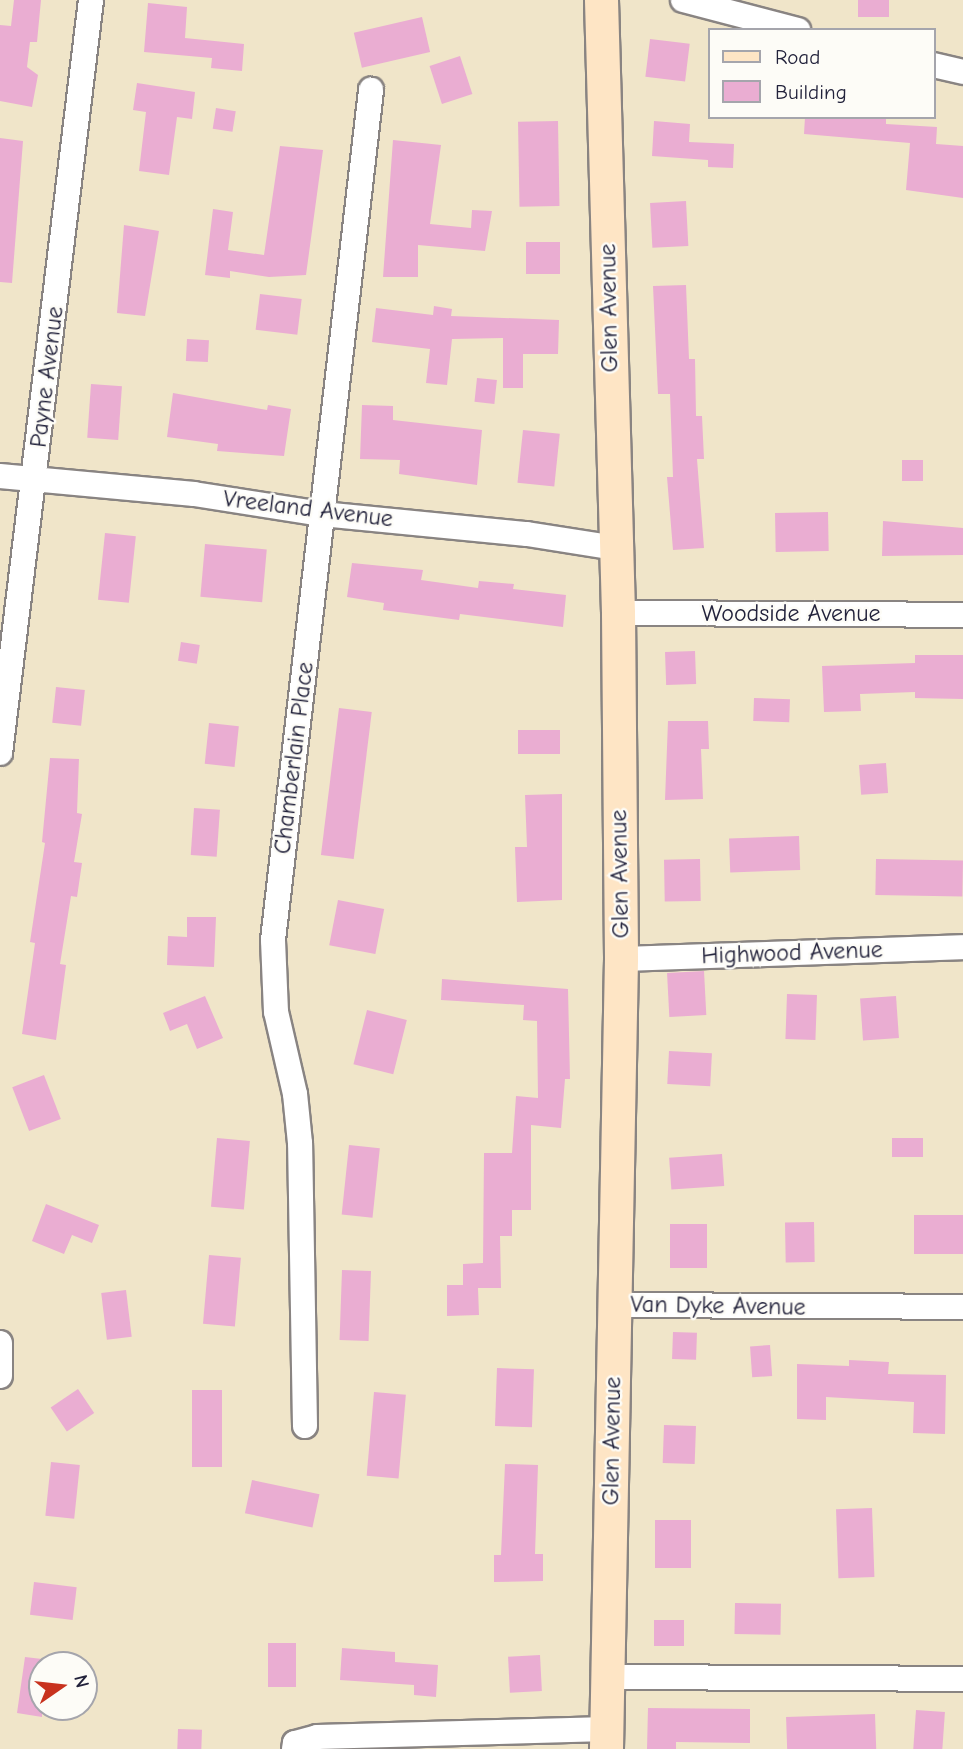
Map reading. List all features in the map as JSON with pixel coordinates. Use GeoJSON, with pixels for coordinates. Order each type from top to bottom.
{"type":"FeatureCollection","features":[{"type":"Feature","properties":{"kind":"street","name":"Payne Avenue"},"geometry":{"type":"LineString","coordinates":[[0,754],[36,478],[91,0]]}},
{"type":"Feature","properties":{"kind":"street","name":"Glen Avenue"},"geometry":{"type":"LineString","coordinates":[[601,0],[618,613],[621,959],[610,1677],[606,1739]]}},
{"type":"Feature","properties":{"kind":"street"},"geometry":{"type":"LineString","coordinates":[[683,0],[790,28]]}},
{"type":"Feature","properties":{"kind":"street"},"geometry":{"type":"LineString","coordinates":[[935,65],[963,72]]}},
{"type":"Feature","properties":{"kind":"street","name":"Chamberlain Place"},"geometry":{"type":"LineString","coordinates":[[305,1426],[300,1143],[295,1094],[276,1012],[272,962],[372,90]]}},
{"type":"Feature","properties":{"kind":"street","name":"Vreeland Avenue"},"geometry":{"type":"LineString","coordinates":[[0,476],[194,494],[322,514],[527,534],[615,548]]}},
{"type":"Feature","properties":{"kind":"street","name":"Woodside Avenue"},"geometry":{"type":"LineString","coordinates":[[618,613],[963,615]]}},
{"type":"Feature","properties":{"kind":"street","name":"Highwood Avenue"},"geometry":{"type":"LineString","coordinates":[[621,959],[963,947]]}},
{"type":"Feature","properties":{"kind":"street","name":"Van Dyke Avenue"},"geometry":{"type":"LineString","coordinates":[[614,1305],[963,1307]]}},
{"type":"Feature","properties":{"kind":"street"},"geometry":{"type":"LineString","coordinates":[[0,1343],[0,1376]]}},
{"type":"Feature","properties":{"kind":"street"},"geometry":{"type":"LineString","coordinates":[[610,1677],[794,1681],[963,1679]]}},
{"type":"Feature","properties":{"kind":"street"},"geometry":{"type":"LineString","coordinates":[[295,1746],[317,1737],[606,1739]]}},
{"type":"Feature","properties":{"kind":"building"},"geometry":{"type":"Polygon","coordinates":[[[14,0],[41,0],[37,42],[30,42],[27,67],[38,75],[32,107],[0,101],[0,25],[11,26],[14,0]]]}},
{"type":"Feature","properties":{"kind":"building"},"geometry":{"type":"Polygon","coordinates":[[[858,0],[889,0],[889,17],[858,17],[858,0]]]}},
{"type":"Feature","properties":{"kind":"building"},"geometry":{"type":"Polygon","coordinates":[[[148,3],[187,7],[185,38],[244,44],[242,71],[211,68],[212,58],[144,52],[148,3]]]}},
{"type":"Feature","properties":{"kind":"building"},"geometry":{"type":"Polygon","coordinates":[[[422,17],[430,52],[362,68],[354,33],[422,17]]]}},
{"type":"Feature","properties":{"kind":"building"},"geometry":{"type":"Polygon","coordinates":[[[650,39],[690,44],[685,82],[645,77],[650,39]]]}},
{"type":"Feature","properties":{"kind":"building"},"geometry":{"type":"Polygon","coordinates":[[[460,56],[472,94],[442,104],[430,66],[460,56]]]}},
{"type":"Feature","properties":{"kind":"building"},"geometry":{"type":"Polygon","coordinates":[[[137,83],[195,92],[192,119],[177,117],[169,175],[139,171],[146,112],[133,110],[137,83]]]}},
{"type":"Feature","properties":{"kind":"building"},"geometry":{"type":"Polygon","coordinates":[[[216,108],[236,111],[232,132],[213,129],[216,108]]]}},
{"type":"Feature","properties":{"kind":"building"},"geometry":{"type":"Polygon","coordinates":[[[805,119],[886,119],[886,124],[937,127],[936,144],[963,146],[963,198],[906,190],[910,143],[804,134],[805,119]]]}},
{"type":"Feature","properties":{"kind":"building"},"geometry":{"type":"Polygon","coordinates":[[[558,121],[559,206],[519,207],[518,122],[558,121]]]}},
{"type":"Feature","properties":{"kind":"building"},"geometry":{"type":"Polygon","coordinates":[[[654,121],[690,124],[689,142],[734,144],[733,168],[708,167],[708,160],[652,156],[654,121]]]}},
{"type":"Feature","properties":{"kind":"building"},"geometry":{"type":"Polygon","coordinates":[[[0,138],[23,141],[12,283],[0,282],[0,138]]]}},
{"type":"Feature","properties":{"kind":"building"},"geometry":{"type":"Polygon","coordinates":[[[393,140],[441,145],[430,224],[471,228],[472,210],[492,211],[485,251],[418,245],[418,277],[383,277],[393,140]]]}},
{"type":"Feature","properties":{"kind":"building"},"geometry":{"type":"Polygon","coordinates":[[[280,146],[323,150],[306,275],[269,277],[230,271],[230,278],[205,275],[213,209],[233,212],[228,250],[264,255],[280,146]]]}},
{"type":"Feature","properties":{"kind":"building"},"geometry":{"type":"Polygon","coordinates":[[[686,201],[688,246],[652,248],[650,203],[686,201]]]}},
{"type":"Feature","properties":{"kind":"building"},"geometry":{"type":"Polygon","coordinates":[[[124,225],[159,231],[145,316],[117,313],[124,225]]]}},
{"type":"Feature","properties":{"kind":"building"},"geometry":{"type":"Polygon","coordinates":[[[526,242],[560,242],[560,274],[526,274],[526,242]]]}},
{"type":"Feature","properties":{"kind":"building"},"geometry":{"type":"Polygon","coordinates":[[[686,285],[689,359],[695,359],[696,416],[702,416],[704,459],[697,459],[704,548],[673,550],[667,477],[673,477],[670,394],[658,394],[653,286],[686,285]]]}},
{"type":"Feature","properties":{"kind":"building"},"geometry":{"type":"Polygon","coordinates":[[[260,294],[302,299],[297,335],[256,330],[260,294]]]}},
{"type":"Feature","properties":{"kind":"building"},"geometry":{"type":"Polygon","coordinates":[[[434,306],[452,309],[451,316],[559,320],[558,354],[523,354],[523,388],[503,388],[503,338],[452,339],[447,385],[426,383],[430,349],[372,342],[376,308],[433,315],[434,306]]]}},
{"type":"Feature","properties":{"kind":"building"},"geometry":{"type":"Polygon","coordinates":[[[187,339],[209,340],[208,362],[186,361],[187,339]]]}},
{"type":"Feature","properties":{"kind":"building"},"geometry":{"type":"Polygon","coordinates":[[[477,378],[497,380],[494,404],[474,402],[477,378]]]}},
{"type":"Feature","properties":{"kind":"building"},"geometry":{"type":"Polygon","coordinates":[[[91,384],[122,386],[118,440],[87,438],[91,384]]]}},
{"type":"Feature","properties":{"kind":"building"},"geometry":{"type":"Polygon","coordinates":[[[173,393],[267,410],[268,405],[291,409],[284,456],[217,451],[218,444],[167,437],[173,393]]]}},
{"type":"Feature","properties":{"kind":"building"},"geometry":{"type":"Polygon","coordinates":[[[362,405],[393,406],[393,420],[482,430],[477,485],[399,474],[400,460],[360,459],[362,405]]]}},
{"type":"Feature","properties":{"kind":"building"},"geometry":{"type":"Polygon","coordinates":[[[523,430],[560,434],[554,487],[517,483],[523,430]]]}},
{"type":"Feature","properties":{"kind":"building"},"geometry":{"type":"Polygon","coordinates":[[[902,460],[923,460],[923,481],[902,481],[902,460]]]}},
{"type":"Feature","properties":{"kind":"building"},"geometry":{"type":"Polygon","coordinates":[[[828,512],[829,551],[776,552],[775,513],[828,512]]]}},
{"type":"Feature","properties":{"kind":"building"},"geometry":{"type":"Polygon","coordinates":[[[883,521],[963,528],[963,555],[882,556],[883,521]]]}},
{"type":"Feature","properties":{"kind":"building"},"geometry":{"type":"Polygon","coordinates":[[[105,533],[136,536],[129,603],[98,600],[105,533]]]}},
{"type":"Feature","properties":{"kind":"building"},"geometry":{"type":"Polygon","coordinates":[[[205,544],[267,549],[262,602],[200,597],[205,544]]]}},
{"type":"Feature","properties":{"kind":"building"},"geometry":{"type":"Polygon","coordinates":[[[352,563],[423,570],[421,580],[478,588],[479,581],[514,584],[513,589],[566,595],[563,627],[460,614],[459,620],[383,610],[384,603],[347,597],[352,563]]]}},
{"type":"Feature","properties":{"kind":"building"},"geometry":{"type":"Polygon","coordinates":[[[181,642],[200,645],[197,664],[178,661],[181,642]]]}},
{"type":"Feature","properties":{"kind":"building"},"geometry":{"type":"Polygon","coordinates":[[[695,651],[696,684],[666,685],[665,652],[695,651]]]}},
{"type":"Feature","properties":{"kind":"building"},"geometry":{"type":"Polygon","coordinates":[[[915,655],[963,655],[963,699],[915,698],[915,692],[860,694],[861,711],[824,712],[822,666],[915,663],[915,655]]]}},
{"type":"Feature","properties":{"kind":"building"},"geometry":{"type":"Polygon","coordinates":[[[56,687],[85,690],[81,726],[52,723],[56,687]]]}},
{"type":"Feature","properties":{"kind":"building"},"geometry":{"type":"Polygon","coordinates":[[[754,698],[790,699],[789,722],[753,721],[754,698]]]}},
{"type":"Feature","properties":{"kind":"building"},"geometry":{"type":"Polygon","coordinates":[[[339,708],[372,712],[354,859],[321,855],[339,708]]]}},
{"type":"Feature","properties":{"kind":"building"},"geometry":{"type":"Polygon","coordinates":[[[668,721],[708,721],[709,749],[701,749],[703,799],[665,800],[668,721]]]}},
{"type":"Feature","properties":{"kind":"building"},"geometry":{"type":"Polygon","coordinates":[[[209,723],[239,726],[235,767],[205,764],[209,723]]]}},
{"type":"Feature","properties":{"kind":"building"},"geometry":{"type":"Polygon","coordinates":[[[518,730],[560,730],[560,754],[518,754],[518,730]]]}},
{"type":"Feature","properties":{"kind":"building"},"geometry":{"type":"Polygon","coordinates":[[[50,758],[79,759],[77,813],[82,814],[74,862],[82,863],[77,897],[71,896],[60,964],[66,965],[56,1040],[22,1034],[35,943],[30,942],[45,843],[42,842],[50,758]]]}},
{"type":"Feature","properties":{"kind":"building"},"geometry":{"type":"Polygon","coordinates":[[[886,763],[888,793],[861,795],[859,765],[886,763]]]}},
{"type":"Feature","properties":{"kind":"building"},"geometry":{"type":"Polygon","coordinates":[[[562,794],[562,900],[517,902],[515,847],[527,847],[525,795],[562,794]]]}},
{"type":"Feature","properties":{"kind":"building"},"geometry":{"type":"Polygon","coordinates":[[[194,808],[220,810],[217,857],[191,855],[194,808]]]}},
{"type":"Feature","properties":{"kind":"building"},"geometry":{"type":"Polygon","coordinates":[[[799,836],[800,870],[730,872],[729,838],[799,836]]]}},
{"type":"Feature","properties":{"kind":"building"},"geometry":{"type":"Polygon","coordinates":[[[700,859],[701,901],[665,902],[664,860],[700,859]]]}},
{"type":"Feature","properties":{"kind":"building"},"geometry":{"type":"Polygon","coordinates":[[[876,859],[963,861],[962,897],[875,895],[876,859]]]}},
{"type":"Feature","properties":{"kind":"building"},"geometry":{"type":"Polygon","coordinates":[[[338,900],[384,909],[375,954],[329,945],[338,900]]]}},
{"type":"Feature","properties":{"kind":"building"},"geometry":{"type":"Polygon","coordinates":[[[187,917],[216,917],[214,967],[167,965],[168,936],[187,937],[187,917]]]}},
{"type":"Feature","properties":{"kind":"building"},"geometry":{"type":"Polygon","coordinates":[[[704,971],[706,1015],[669,1017],[667,973],[704,971]]]}},
{"type":"Feature","properties":{"kind":"building"},"geometry":{"type":"Polygon","coordinates":[[[442,979],[568,989],[570,1079],[565,1079],[561,1128],[531,1125],[531,1210],[512,1210],[512,1236],[500,1236],[501,1288],[478,1288],[479,1315],[447,1316],[447,1285],[463,1285],[463,1264],[483,1263],[484,1153],[512,1153],[516,1096],[538,1098],[537,1021],[523,1020],[524,1005],[441,1000],[442,979]]]}},
{"type":"Feature","properties":{"kind":"building"},"geometry":{"type":"Polygon","coordinates":[[[787,994],[817,995],[815,1040],[785,1039],[787,994]]]}},
{"type":"Feature","properties":{"kind":"building"},"geometry":{"type":"Polygon","coordinates":[[[205,996],[223,1038],[197,1049],[187,1024],[170,1031],[163,1013],[205,996]]]}},
{"type":"Feature","properties":{"kind":"building"},"geometry":{"type":"Polygon","coordinates":[[[896,996],[899,1038],[863,1040],[860,999],[896,996]]]}},
{"type":"Feature","properties":{"kind":"building"},"geometry":{"type":"Polygon","coordinates":[[[367,1010],[407,1020],[393,1074],[353,1064],[367,1010]]]}},
{"type":"Feature","properties":{"kind":"building"},"geometry":{"type":"Polygon","coordinates":[[[669,1051],[712,1053],[710,1086],[667,1084],[669,1051]]]}},
{"type":"Feature","properties":{"kind":"building"},"geometry":{"type":"Polygon","coordinates":[[[44,1075],[61,1119],[29,1131],[12,1087],[44,1075]]]}},
{"type":"Feature","properties":{"kind":"building"},"geometry":{"type":"Polygon","coordinates":[[[217,1138],[250,1141],[244,1210],[211,1207],[217,1138]]]}},
{"type":"Feature","properties":{"kind":"building"},"geometry":{"type":"Polygon","coordinates":[[[892,1138],[923,1138],[923,1157],[892,1157],[892,1138]]]}},
{"type":"Feature","properties":{"kind":"building"},"geometry":{"type":"Polygon","coordinates":[[[349,1145],[380,1148],[373,1218],[342,1215],[349,1145]]]}},
{"type":"Feature","properties":{"kind":"building"},"geometry":{"type":"Polygon","coordinates":[[[722,1154],[724,1186],[671,1190],[669,1158],[722,1154]]]}},
{"type":"Feature","properties":{"kind":"building"},"geometry":{"type":"Polygon","coordinates":[[[46,1204],[99,1225],[92,1243],[72,1235],[64,1254],[32,1241],[46,1204]]]}},
{"type":"Feature","properties":{"kind":"building"},"geometry":{"type":"Polygon","coordinates":[[[914,1215],[963,1215],[963,1254],[914,1254],[914,1215]]]}},
{"type":"Feature","properties":{"kind":"building"},"geometry":{"type":"Polygon","coordinates":[[[814,1222],[815,1262],[786,1263],[785,1223],[814,1222]]]}},
{"type":"Feature","properties":{"kind":"building"},"geometry":{"type":"Polygon","coordinates":[[[670,1224],[707,1224],[707,1268],[670,1268],[670,1224]]]}},
{"type":"Feature","properties":{"kind":"building"},"geometry":{"type":"Polygon","coordinates":[[[209,1255],[241,1258],[235,1327],[203,1324],[209,1255]]]}},
{"type":"Feature","properties":{"kind":"building"},"geometry":{"type":"Polygon","coordinates":[[[342,1270],[371,1271],[369,1341],[340,1340],[342,1270]]]}},
{"type":"Feature","properties":{"kind":"building"},"geometry":{"type":"Polygon","coordinates":[[[126,1290],[132,1337],[107,1340],[101,1293],[126,1290]]]}},
{"type":"Feature","properties":{"kind":"building"},"geometry":{"type":"Polygon","coordinates":[[[673,1332],[697,1333],[696,1360],[672,1359],[673,1332]]]}},
{"type":"Feature","properties":{"kind":"building"},"geometry":{"type":"Polygon","coordinates":[[[770,1345],[772,1376],[752,1377],[750,1346],[770,1345]]]}},
{"type":"Feature","properties":{"kind":"building"},"geometry":{"type":"Polygon","coordinates":[[[849,1360],[889,1362],[888,1374],[946,1375],[945,1434],[913,1433],[914,1402],[826,1397],[826,1420],[797,1419],[797,1364],[849,1366],[849,1360]]]}},
{"type":"Feature","properties":{"kind":"building"},"geometry":{"type":"Polygon","coordinates":[[[497,1368],[534,1369],[532,1427],[495,1426],[497,1368]]]}},
{"type":"Feature","properties":{"kind":"building"},"geometry":{"type":"Polygon","coordinates":[[[78,1389],[94,1413],[67,1431],[51,1407],[78,1389]]]}},
{"type":"Feature","properties":{"kind":"building"},"geometry":{"type":"Polygon","coordinates":[[[192,1390],[222,1390],[222,1467],[192,1467],[192,1390]]]}},
{"type":"Feature","properties":{"kind":"building"},"geometry":{"type":"Polygon","coordinates":[[[374,1392],[406,1395],[399,1478],[367,1476],[374,1392]]]}},
{"type":"Feature","properties":{"kind":"building"},"geometry":{"type":"Polygon","coordinates":[[[664,1425],[696,1426],[695,1464],[663,1463],[664,1425]]]}},
{"type":"Feature","properties":{"kind":"building"},"geometry":{"type":"Polygon","coordinates":[[[51,1462],[80,1465],[74,1519],[45,1516],[51,1462]]]}},
{"type":"Feature","properties":{"kind":"building"},"geometry":{"type":"Polygon","coordinates":[[[505,1464],[538,1465],[535,1554],[543,1554],[543,1581],[494,1582],[494,1555],[501,1555],[505,1464]]]}},
{"type":"Feature","properties":{"kind":"building"},"geometry":{"type":"Polygon","coordinates":[[[252,1480],[319,1494],[312,1528],[245,1513],[252,1480]]]}},
{"type":"Feature","properties":{"kind":"building"},"geometry":{"type":"Polygon","coordinates":[[[872,1508],[874,1577],[838,1578],[836,1509],[872,1508]]]}},
{"type":"Feature","properties":{"kind":"building"},"geometry":{"type":"Polygon","coordinates":[[[655,1520],[691,1520],[691,1568],[655,1568],[655,1520]]]}},
{"type":"Feature","properties":{"kind":"building"},"geometry":{"type":"Polygon","coordinates":[[[34,1582],[77,1587],[73,1620],[30,1615],[34,1582]]]}},
{"type":"Feature","properties":{"kind":"building"},"geometry":{"type":"Polygon","coordinates":[[[735,1603],[781,1604],[780,1635],[734,1634],[735,1603]]]}},
{"type":"Feature","properties":{"kind":"building"},"geometry":{"type":"Polygon","coordinates":[[[654,1620],[684,1620],[684,1646],[654,1646],[654,1620]]]}},
{"type":"Feature","properties":{"kind":"building"},"geometry":{"type":"Polygon","coordinates":[[[268,1643],[296,1643],[296,1687],[268,1687],[268,1643]]]}},
{"type":"Feature","properties":{"kind":"building"},"geometry":{"type":"Polygon","coordinates":[[[342,1648],[395,1652],[395,1662],[438,1665],[436,1697],[414,1695],[414,1685],[340,1680],[342,1648]]]}},
{"type":"Feature","properties":{"kind":"building"},"geometry":{"type":"Polygon","coordinates":[[[540,1655],[542,1691],[510,1693],[508,1657],[540,1655]]]}},
{"type":"Feature","properties":{"kind":"building"},"geometry":{"type":"Polygon","coordinates":[[[25,1657],[28,1657],[28,1715],[17,1713],[25,1657]]]}},
{"type":"Feature","properties":{"kind":"building"},"geometry":{"type":"Polygon","coordinates":[[[648,1708],[750,1709],[750,1743],[676,1742],[676,1749],[647,1749],[648,1708]]]}},
{"type":"Feature","properties":{"kind":"building"},"geometry":{"type":"Polygon","coordinates":[[[916,1710],[945,1712],[942,1749],[913,1749],[916,1710]]]}},
{"type":"Feature","properties":{"kind":"building"},"geometry":{"type":"Polygon","coordinates":[[[875,1714],[876,1749],[787,1749],[786,1717],[875,1714]]]}},
{"type":"Feature","properties":{"kind":"building"},"geometry":{"type":"Polygon","coordinates":[[[178,1729],[202,1730],[201,1749],[177,1749],[178,1729]]]}}]}
